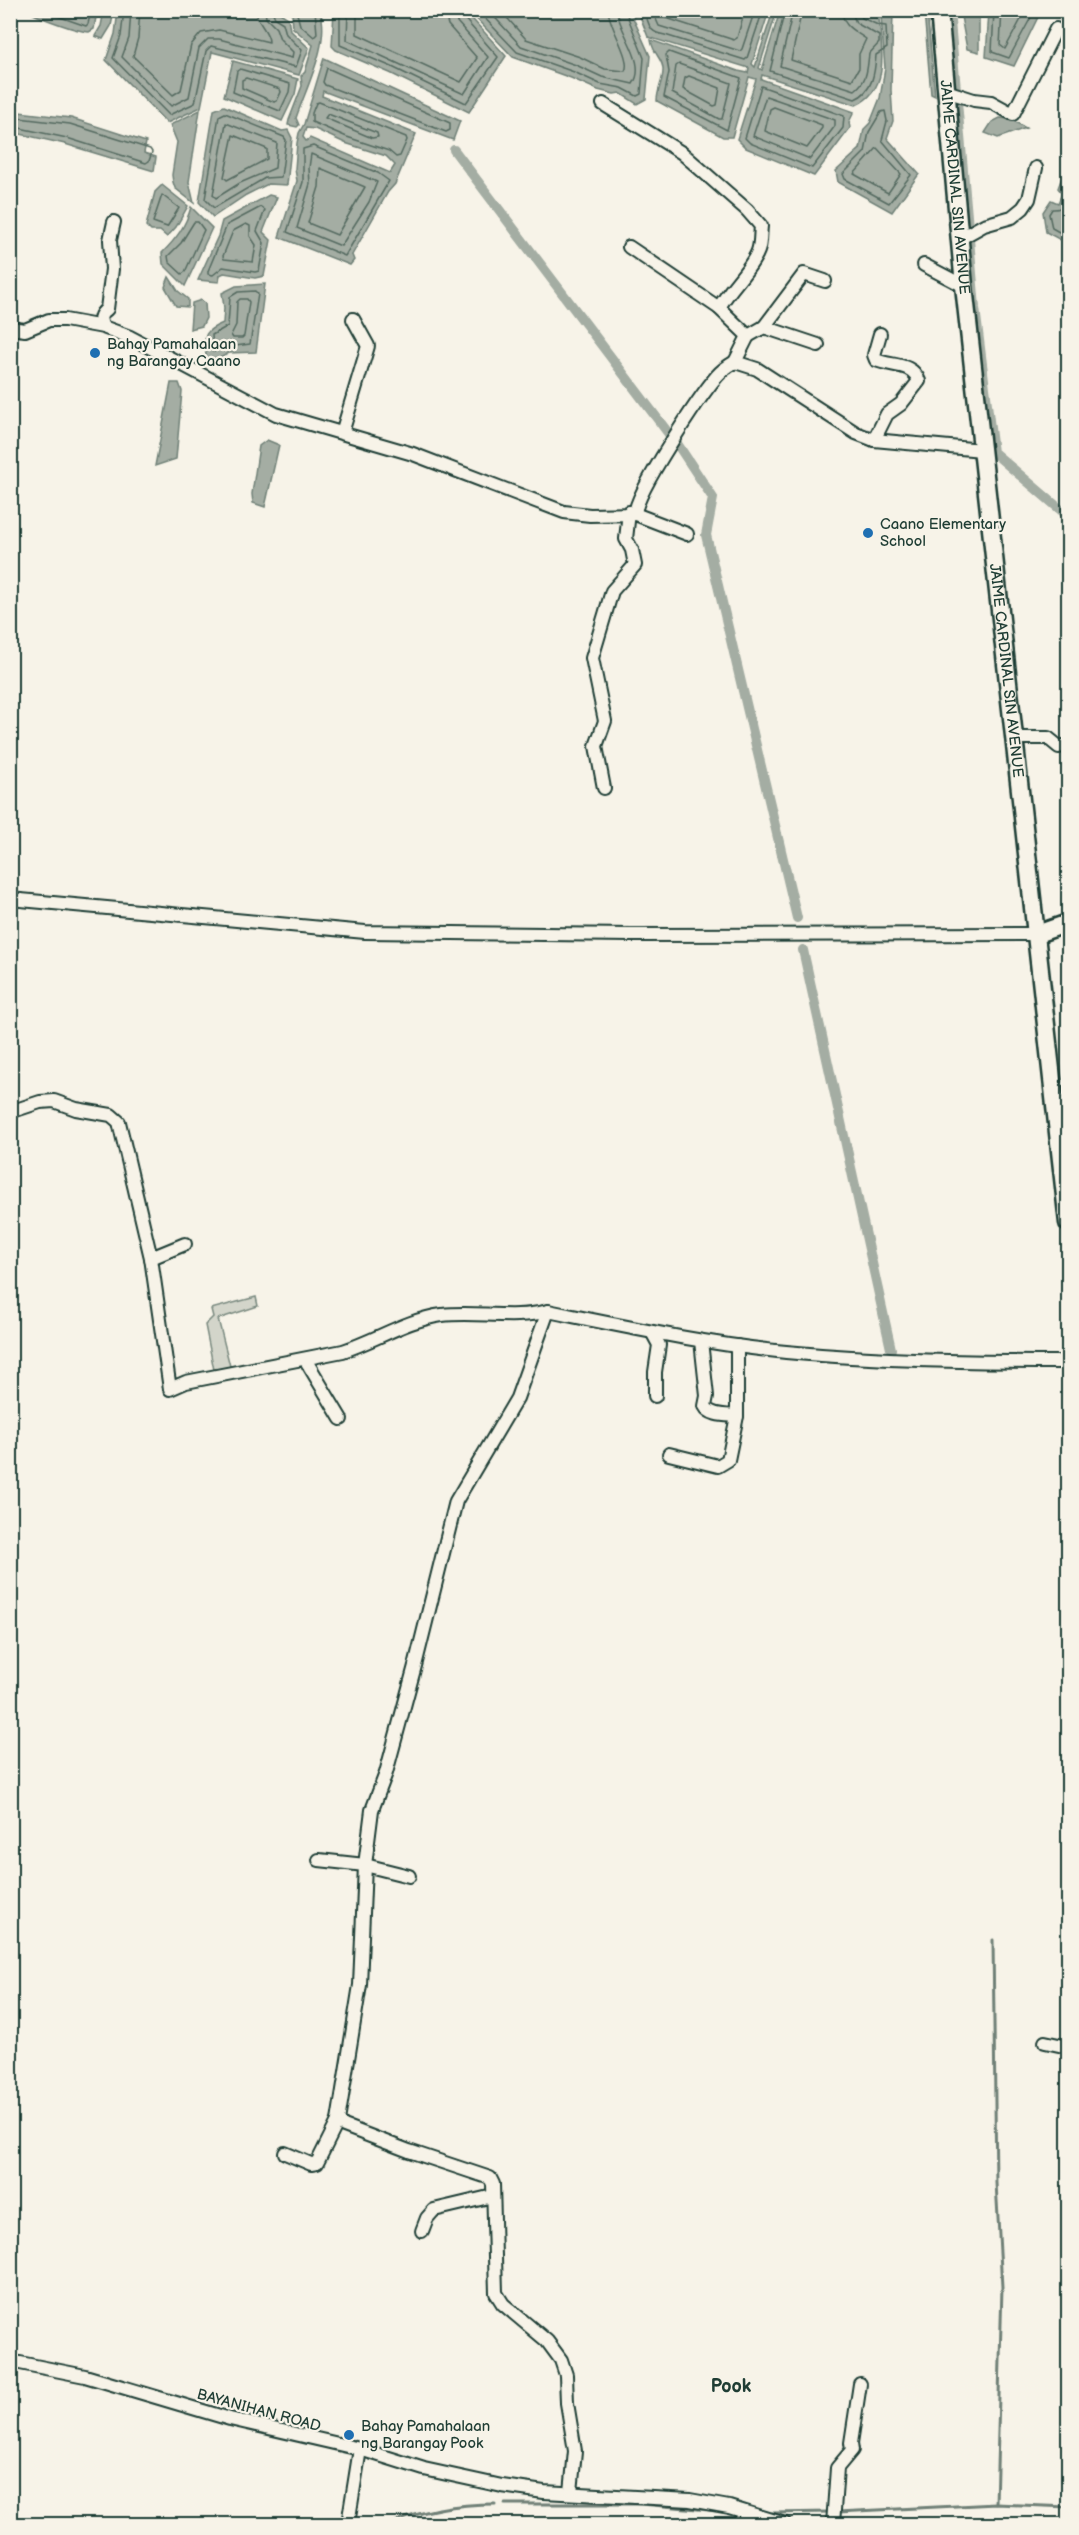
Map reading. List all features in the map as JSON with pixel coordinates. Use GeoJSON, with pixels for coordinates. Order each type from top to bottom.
{"type":"FeatureCollection","features":[{"type":"Feature","properties":{"kind":"main road","name":"JAIME CARDINAL SIN AVENUE"},"geometry":{"type":"LineString","coordinates":[[939,10],[959,239],[1068,1223]]}},
{"type":"Feature","properties":{"kind":"main road"},"geometry":{"type":"LineString","coordinates":[[1037,934],[1068,923]]}},
{"type":"Feature","properties":{"kind":"street"},"geometry":{"type":"LineString","coordinates":[[947,91],[974,100],[991,102],[1013,114],[1056,29]]}},
{"type":"Feature","properties":{"kind":"street"},"geometry":{"type":"LineString","coordinates":[[603,104],[682,153],[747,210],[761,226],[759,249],[755,257],[725,296],[719,308]]}},
{"type":"Feature","properties":{"kind":"street"},"geometry":{"type":"LineString","coordinates":[[959,239],[984,225],[1012,217],[1023,208],[1029,198],[1036,168]]}},
{"type":"Feature","properties":{"kind":"street"},"geometry":{"type":"LineString","coordinates":[[104,327],[100,319],[102,313],[107,309],[112,269],[110,240],[114,222]]}},
{"type":"Feature","properties":{"kind":"street"},"geometry":{"type":"LineString","coordinates":[[629,247],[719,308],[748,336]]}},
{"type":"Feature","properties":{"kind":"street"},"geometry":{"type":"LineString","coordinates":[[924,265],[964,286]]}},
{"type":"Feature","properties":{"kind":"street"},"geometry":{"type":"LineString","coordinates":[[604,788],[596,746],[605,721],[592,658],[612,591],[635,565],[632,550],[626,539],[632,513],[640,494],[717,376],[735,362],[748,336],[764,327],[804,274],[825,281]]}},
{"type":"Feature","properties":{"kind":"street"},"geometry":{"type":"LineString","coordinates":[[342,433],[368,346],[353,319]]}},
{"type":"Feature","properties":{"kind":"street"},"geometry":{"type":"LineString","coordinates":[[10,328],[25,330],[49,320],[65,320],[104,327],[130,337],[276,414],[414,454],[507,492],[564,512],[590,515],[632,513],[687,534]]}},
{"type":"Feature","properties":{"kind":"street"},"geometry":{"type":"LineString","coordinates":[[764,327],[818,345]]}},
{"type":"Feature","properties":{"kind":"street"},"geometry":{"type":"LineString","coordinates":[[874,440],[887,414],[901,404],[920,381],[909,367],[876,360],[874,355],[880,334]]}},
{"type":"Feature","properties":{"kind":"street"},"geometry":{"type":"LineString","coordinates":[[735,362],[757,369],[856,433],[874,440],[982,450]]}},
{"type":"Feature","properties":{"kind":"street"},"geometry":{"type":"LineString","coordinates":[[1015,738],[1048,738],[1059,747],[1068,745]]}},
{"type":"Feature","properties":{"kind":"street"},"geometry":{"type":"LineString","coordinates":[[10,899],[365,932],[621,935],[1037,934]]}},
{"type":"Feature","properties":{"kind":"street"},"geometry":{"type":"LineString","coordinates":[[10,1112],[40,1102],[54,1101],[76,1109],[115,1116],[122,1128],[151,1258],[170,1389],[186,1382],[305,1359],[365,1344],[394,1328],[459,1313],[530,1316],[548,1311],[702,1341],[786,1352],[935,1361],[1068,1362]]}},
{"type":"Feature","properties":{"kind":"street"},"geometry":{"type":"LineString","coordinates":[[151,1258],[185,1244]]}},
{"type":"Feature","properties":{"kind":"street"},"geometry":{"type":"LineString","coordinates":[[285,2153],[311,2164],[317,2163],[338,2121],[360,1985],[365,1865],[372,1810],[386,1773],[456,1501],[517,1398],[548,1311]]}},
{"type":"Feature","properties":{"kind":"street"},"geometry":{"type":"LineString","coordinates":[[652,1332],[659,1345],[655,1372],[655,1396]]}},
{"type":"Feature","properties":{"kind":"street"},"geometry":{"type":"LineString","coordinates":[[702,1341],[707,1411],[737,1416]]}},
{"type":"Feature","properties":{"kind":"street"},"geometry":{"type":"LineString","coordinates":[[669,1454],[718,1466],[728,1460],[732,1450],[737,1416],[737,1346]]}},
{"type":"Feature","properties":{"kind":"street"},"geometry":{"type":"LineString","coordinates":[[305,1359],[341,1419]]}},
{"type":"Feature","properties":{"kind":"street"},"geometry":{"type":"LineString","coordinates":[[319,1860],[365,1865],[409,1876]]}},
{"type":"Feature","properties":{"kind":"street"},"geometry":{"type":"LineString","coordinates":[[1045,2042],[1068,2048]]}},
{"type":"Feature","properties":{"kind":"street"},"geometry":{"type":"LineString","coordinates":[[338,2121],[344,2126],[409,2151],[490,2178],[493,2196],[496,2293],[503,2304],[547,2341],[561,2360],[566,2375],[567,2403],[575,2451],[571,2492]]}},
{"type":"Feature","properties":{"kind":"street"},"geometry":{"type":"LineString","coordinates":[[422,2231],[427,2218],[441,2206],[493,2196]]}},
{"type":"Feature","properties":{"kind":"street","name":"BAYANIHAN ROAD"},"geometry":{"type":"LineString","coordinates":[[10,2361],[85,2376],[230,2419],[360,2449],[424,2469],[502,2486],[544,2492],[690,2500],[729,2507],[785,2524]]}},
{"type":"Feature","properties":{"kind":"street"},"geometry":{"type":"LineString","coordinates":[[833,2524],[835,2478],[837,2468],[852,2450],[851,2443],[860,2384]]}},
{"type":"Feature","properties":{"kind":"street"},"geometry":{"type":"LineString","coordinates":[[348,2524],[360,2449]]}},
{"type":"Feature","properties":{"kind":"shaded area"},"geometry":{"type":"Polygon","coordinates":[[[256,1297],[258,1306],[218,1319],[231,1370],[215,1375],[205,1325],[213,1317],[211,1309],[256,1297]]]}},
{"type":"Feature","properties":{"kind":"water"},"geometry":{"type":"Polygon","coordinates":[[[27,11],[97,11],[94,29],[89,32],[58,24],[27,11]]]}},
{"type":"Feature","properties":{"kind":"water"},"geometry":{"type":"Polygon","coordinates":[[[104,11],[114,11],[111,26],[103,39],[95,36],[101,26],[104,11]]]}},
{"type":"Feature","properties":{"kind":"water"},"geometry":{"type":"Polygon","coordinates":[[[118,11],[277,11],[288,18],[290,30],[309,48],[299,75],[212,52],[201,107],[167,123],[106,60],[115,34],[118,11]]]}},
{"type":"Feature","properties":{"kind":"water"},"geometry":{"type":"Polygon","coordinates":[[[285,11],[320,11],[323,23],[320,50],[296,118],[299,125],[297,127],[288,125],[302,86],[301,76],[305,72],[313,45],[293,28],[292,14],[285,11]]]}},
{"type":"Feature","properties":{"kind":"water"},"geometry":{"type":"Polygon","coordinates":[[[334,11],[465,11],[506,56],[469,112],[390,73],[336,50],[332,46],[334,11]]]}},
{"type":"Feature","properties":{"kind":"water"},"geometry":{"type":"Polygon","coordinates":[[[469,11],[630,11],[650,56],[646,99],[637,104],[620,93],[614,94],[598,90],[513,57],[469,11]]]}},
{"type":"Feature","properties":{"kind":"water"},"geometry":{"type":"Polygon","coordinates":[[[638,11],[769,11],[752,64],[755,67],[773,11],[777,11],[759,68],[762,70],[780,11],[859,11],[879,19],[882,55],[879,79],[867,98],[856,105],[762,75],[761,79],[854,112],[849,122],[850,128],[814,176],[746,148],[737,139],[756,79],[749,77],[732,137],[723,137],[657,101],[663,67],[651,40],[738,71],[748,73],[749,68],[648,37],[638,11]]]}},
{"type":"Feature","properties":{"kind":"water"},"geometry":{"type":"Polygon","coordinates":[[[869,11],[893,11],[891,90],[893,121],[887,138],[919,174],[892,212],[838,182],[836,171],[860,149],[864,129],[870,123],[880,98],[885,68],[881,16],[869,11]]]}},
{"type":"Feature","properties":{"kind":"water"},"geometry":{"type":"Polygon","coordinates":[[[924,11],[927,11],[935,96],[931,94],[924,11]]]}},
{"type":"Feature","properties":{"kind":"water"},"geometry":{"type":"Polygon","coordinates":[[[960,11],[979,11],[979,52],[967,49],[960,11]]]}},
{"type":"Feature","properties":{"kind":"water"},"geometry":{"type":"Polygon","coordinates":[[[989,11],[1041,11],[1014,66],[986,57],[989,11]]]}},
{"type":"Feature","properties":{"kind":"water"},"geometry":{"type":"Polygon","coordinates":[[[324,58],[460,121],[453,140],[323,91],[322,96],[416,134],[395,184],[388,192],[352,255],[354,260],[350,265],[279,237],[297,181],[295,169],[297,143],[324,58]],[[306,128],[303,137],[306,141],[310,138],[390,173],[395,165],[386,156],[345,143],[315,129],[306,128]]]}},
{"type":"Feature","properties":{"kind":"water"},"geometry":{"type":"Polygon","coordinates":[[[233,61],[298,79],[295,94],[282,121],[224,96],[233,61]]]}},
{"type":"Feature","properties":{"kind":"water"},"geometry":{"type":"Polygon","coordinates":[[[224,106],[282,131],[288,130],[292,138],[287,185],[268,184],[246,195],[213,217],[199,202],[214,110],[224,106]]]}},
{"type":"Feature","properties":{"kind":"water"},"geometry":{"type":"Polygon","coordinates":[[[200,110],[189,182],[194,203],[175,188],[173,182],[177,142],[170,125],[200,110]]]}},
{"type":"Feature","properties":{"kind":"water"},"geometry":{"type":"Polygon","coordinates":[[[10,111],[71,118],[146,142],[144,153],[156,157],[154,171],[65,144],[11,132],[10,111]]]}},
{"type":"Feature","properties":{"kind":"water"},"geometry":{"type":"Polygon","coordinates":[[[1000,118],[1010,119],[1026,128],[998,138],[985,133],[992,122],[1000,118]]]}},
{"type":"Feature","properties":{"kind":"water"},"geometry":{"type":"Polygon","coordinates":[[[1068,161],[1068,244],[1046,232],[1043,212],[1051,200],[1058,203],[1062,193],[1058,188],[1068,161]]]}},
{"type":"Feature","properties":{"kind":"water"},"geometry":{"type":"Polygon","coordinates":[[[162,185],[188,206],[176,227],[167,237],[160,231],[151,231],[146,226],[155,192],[162,185]]]}},
{"type":"Feature","properties":{"kind":"water"},"geometry":{"type":"Polygon","coordinates":[[[269,195],[277,197],[263,232],[271,240],[264,276],[255,278],[224,273],[220,275],[219,282],[198,280],[218,236],[222,221],[269,195]]]}},
{"type":"Feature","properties":{"kind":"water"},"geometry":{"type":"Polygon","coordinates":[[[191,207],[212,228],[185,286],[163,264],[162,253],[180,232],[191,207]]]}},
{"type":"Feature","properties":{"kind":"water"},"geometry":{"type":"Polygon","coordinates":[[[169,277],[178,291],[188,299],[188,307],[176,306],[165,287],[169,277]]]}},
{"type":"Feature","properties":{"kind":"water"},"geometry":{"type":"Polygon","coordinates":[[[265,284],[256,352],[229,353],[215,361],[206,360],[207,333],[223,323],[222,293],[236,286],[265,284]]]}},
{"type":"Feature","properties":{"kind":"water"},"geometry":{"type":"Polygon","coordinates":[[[201,300],[205,303],[206,318],[202,326],[190,329],[192,303],[201,300]]]}},
{"type":"Feature","properties":{"kind":"water"},"geometry":{"type":"Polygon","coordinates":[[[171,383],[179,383],[182,391],[176,459],[155,466],[171,383]]]}},
{"type":"Feature","properties":{"kind":"water"},"geometry":{"type":"Polygon","coordinates":[[[267,440],[279,445],[265,507],[253,503],[252,494],[259,446],[267,440]]]}},
{"type":"Feature","properties":{"kind":"waterway"},"geometry":{"type":"LineString","coordinates":[[949,10],[975,308],[993,452],[1068,516]]}},
{"type":"Feature","properties":{"kind":"waterway"},"geometry":{"type":"LineString","coordinates":[[454,150],[672,438]]}},
{"type":"Feature","properties":{"kind":"waterway"},"geometry":{"type":"LineString","coordinates":[[676,442],[713,498],[706,535],[797,918]]}},
{"type":"Feature","properties":{"kind":"waterway"},"geometry":{"type":"LineString","coordinates":[[803,950],[891,1349]]}},
{"type":"Feature","properties":{"kind":"waterway"},"geometry":{"type":"LineString","coordinates":[[993,1940],[996,2183],[1002,2287],[996,2504]]}},
{"type":"Feature","properties":{"kind":"waterway"},"geometry":{"type":"LineString","coordinates":[[391,2524],[442,2508],[495,2504]]}},
{"type":"Feature","properties":{"kind":"waterway"},"geometry":{"type":"LineString","coordinates":[[505,2504],[641,2504],[720,2511]]}},
{"type":"Feature","properties":{"kind":"waterway"},"geometry":{"type":"LineString","coordinates":[[838,2512],[996,2504],[1068,2507]]}},
{"type":"Feature","properties":{"kind":"waterway"},"geometry":{"type":"LineString","coordinates":[[772,2513],[829,2512]]}},
{"type":"Feature","properties":{"kind":"place","name":"Bahay Pamahalaan ng Barangay Caano"},"geometry":{"type":"Point","coordinates":[95,353]}},
{"type":"Feature","properties":{"kind":"place","name":"Caano Elementary School"},"geometry":{"type":"Point","coordinates":[868,533]}},
{"type":"Feature","properties":{"kind":"place","name":"Bahay Pamahalaan ng Barangay Pook"},"geometry":{"type":"Point","coordinates":[349,2435]}},
{"type":"Feature","properties":{"kind":"district","name":"Pook"},"geometry":{"type":"Point","coordinates":[731,2386]}}]}
